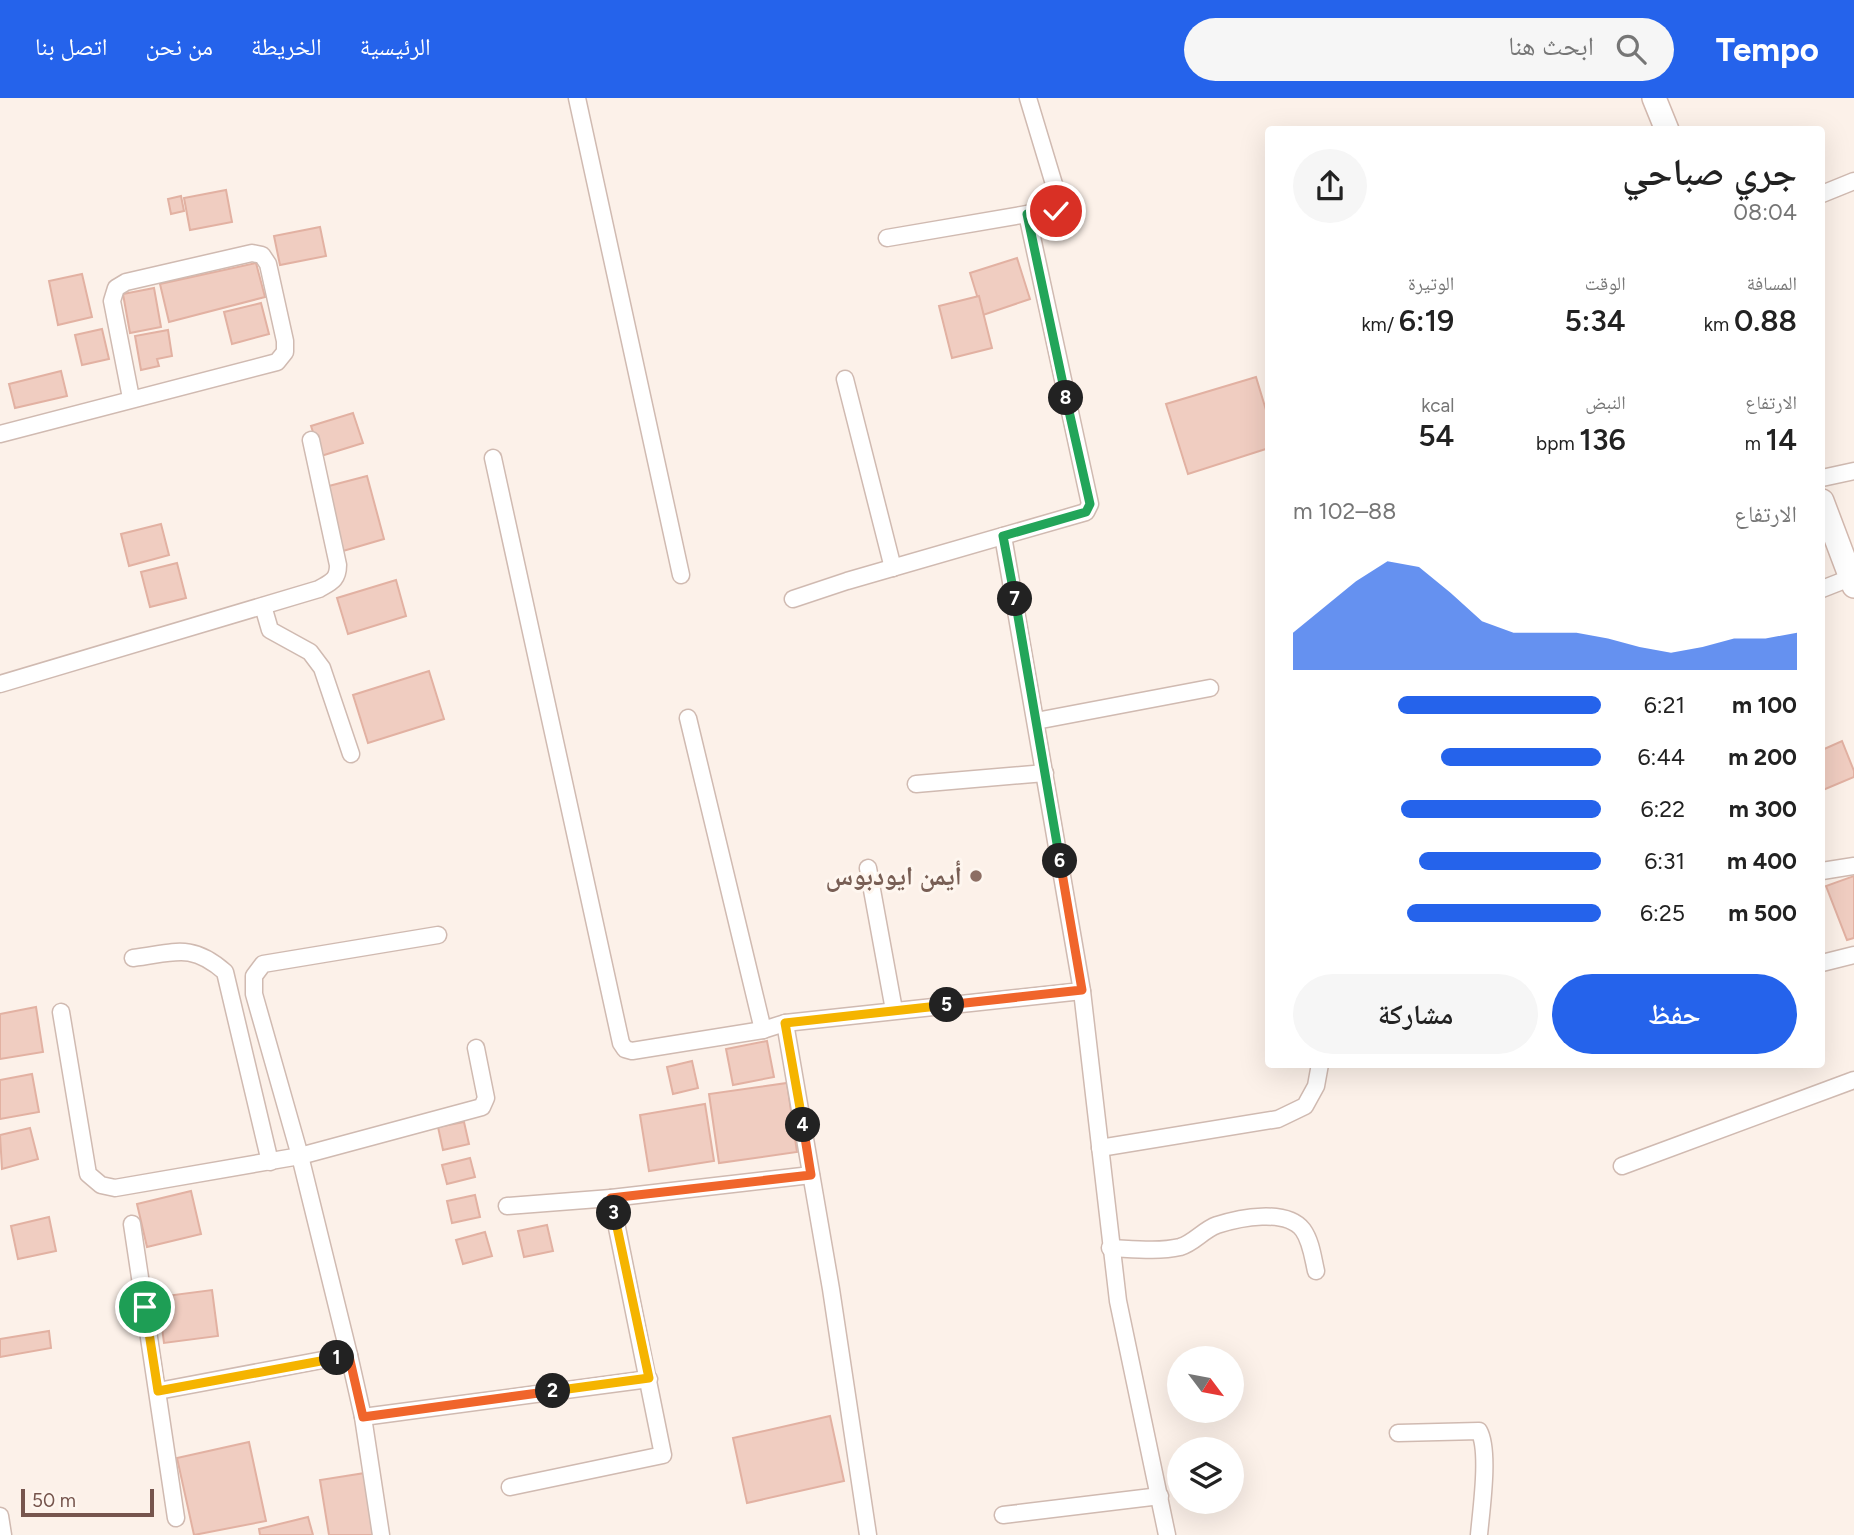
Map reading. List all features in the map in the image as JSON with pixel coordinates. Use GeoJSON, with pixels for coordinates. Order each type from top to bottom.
{"type":"FeatureCollection","features":[{"type":"Feature","properties":{"kind":"main road"},"geometry":{"type":"LineString","coordinates":[[1654,98],[1665,126]]}},
{"type":"Feature","properties":{"kind":"main road"},"geometry":{"type":"LineString","coordinates":[[1825,509],[1852,582]]}},
{"type":"Feature","properties":{"kind":"street"},"geometry":{"type":"LineString","coordinates":[[577,98],[681,575]]}},
{"type":"Feature","properties":{"kind":"street"},"geometry":{"type":"LineString","coordinates":[[887,238],[1056,211],[1060,204],[1028,98]]}},
{"type":"Feature","properties":{"kind":"street"},"geometry":{"type":"LineString","coordinates":[[1825,193],[1854,181]]}},
{"type":"Feature","properties":{"kind":"street"},"geometry":{"type":"LineString","coordinates":[[793,599],[1086,512],[1090,504],[1027,214]]}},
{"type":"Feature","properties":{"kind":"street"},"geometry":{"type":"LineString","coordinates":[[0,434],[277,362],[285,352],[285,341],[268,264],[262,256],[252,253],[126,282],[116,288],[112,301],[131,398]]}},
{"type":"Feature","properties":{"kind":"street"},"geometry":{"type":"LineString","coordinates":[[845,379],[893,568]]}},
{"type":"Feature","properties":{"kind":"street"},"geometry":{"type":"LineString","coordinates":[[0,684],[319,589],[334,581],[338,575],[338,565],[311,440]]}},
{"type":"Feature","properties":{"kind":"street"},"geometry":{"type":"LineString","coordinates":[[493,458],[621,1043],[625,1049],[632,1051],[763,1030],[785,1023],[1082,990]]}},
{"type":"Feature","properties":{"kind":"street"},"geometry":{"type":"LineString","coordinates":[[1825,477],[1854,471]]}},
{"type":"Feature","properties":{"kind":"street"},"geometry":{"type":"LineString","coordinates":[[1003,536],[1082,990],[1118,1301],[1167,1535]]}},
{"type":"Feature","properties":{"kind":"street"},"geometry":{"type":"LineString","coordinates":[[1825,588],[1852,582]]}},
{"type":"Feature","properties":{"kind":"street"},"geometry":{"type":"LineString","coordinates":[[263,606],[270,630],[310,652],[322,668],[351,754]]}},
{"type":"Feature","properties":{"kind":"street"},"geometry":{"type":"LineString","coordinates":[[1036,721],[1210,688]]}},
{"type":"Feature","properties":{"kind":"street"},"geometry":{"type":"LineString","coordinates":[[688,718],[763,1030]]}},
{"type":"Feature","properties":{"kind":"street"},"geometry":{"type":"LineString","coordinates":[[916,785],[1045,773]]}},
{"type":"Feature","properties":{"kind":"street"},"geometry":{"type":"LineString","coordinates":[[1825,871],[1854,866]]}},
{"type":"Feature","properties":{"kind":"street"},"geometry":{"type":"LineString","coordinates":[[868,868],[894,1010]]}},
{"type":"Feature","properties":{"kind":"street"},"geometry":{"type":"LineString","coordinates":[[381,1535],[363,1417],[300,1156],[254,994],[254,976],[263,964],[438,935]]}},
{"type":"Feature","properties":{"kind":"street"},"geometry":{"type":"LineString","coordinates":[[133,958],[186,951],[199,953],[225,972],[270,1162]]}},
{"type":"Feature","properties":{"kind":"street"},"geometry":{"type":"LineString","coordinates":[[1825,962],[1854,954]]}},
{"type":"Feature","properties":{"kind":"street"},"geometry":{"type":"LineString","coordinates":[[61,1012],[88,1174],[101,1185],[115,1188],[300,1156],[482,1107],[486,1098],[476,1048]]}},
{"type":"Feature","properties":{"kind":"street"},"geometry":{"type":"LineString","coordinates":[[785,1023],[868,1535]]}},
{"type":"Feature","properties":{"kind":"street"},"geometry":{"type":"LineString","coordinates":[[1100,1147],[1278,1119],[1306,1106],[1316,1086],[1319,1068]]}},
{"type":"Feature","properties":{"kind":"street"},"geometry":{"type":"LineString","coordinates":[[1622,1166],[1854,1080]]}},
{"type":"Feature","properties":{"kind":"street"},"geometry":{"type":"LineString","coordinates":[[507,1206],[611,1198],[811,1175]]}},
{"type":"Feature","properties":{"kind":"street"},"geometry":{"type":"LineString","coordinates":[[510,1487],[663,1455],[611,1198]]}},
{"type":"Feature","properties":{"kind":"street"},"geometry":{"type":"LineString","coordinates":[[1110,1248],[1172,1248],[1186,1245],[1215,1226],[1262,1216],[1281,1217],[1304,1231],[1316,1271]]}},
{"type":"Feature","properties":{"kind":"street"},"geometry":{"type":"LineString","coordinates":[[132,1224],[176,1518]]}},
{"type":"Feature","properties":{"kind":"street"},"geometry":{"type":"LineString","coordinates":[[158,1391],[349,1356]]}},
{"type":"Feature","properties":{"kind":"street"},"geometry":{"type":"LineString","coordinates":[[363,1417],[649,1378]]}},
{"type":"Feature","properties":{"kind":"street"},"geometry":{"type":"LineString","coordinates":[[1398,1433],[1479,1431],[1483,1439],[1484,1472],[1479,1535]]}},
{"type":"Feature","properties":{"kind":"street"},"geometry":{"type":"LineString","coordinates":[[1003,1515],[1160,1496]]}},
{"type":"Feature","properties":{"kind":"street"},"geometry":{"type":"LineString","coordinates":[[0,1516],[3,1535]]}},
{"type":"Feature","properties":{"kind":"building"},"geometry":{"type":"Polygon","coordinates":[[[226,190],[232,222],[190,230],[184,198],[226,190]]]}},
{"type":"Feature","properties":{"kind":"building"},"geometry":{"type":"Polygon","coordinates":[[[181,196],[184,211],[171,214],[168,199],[181,196]]]}},
{"type":"Feature","properties":{"kind":"building"},"geometry":{"type":"Polygon","coordinates":[[[320,227],[326,256],[280,265],[274,236],[320,227]]]}},
{"type":"Feature","properties":{"kind":"building"},"geometry":{"type":"Polygon","coordinates":[[[1017,258],[1030,299],[983,315],[970,273],[1017,258]]]}},
{"type":"Feature","properties":{"kind":"building"},"geometry":{"type":"Polygon","coordinates":[[[256,263],[265,297],[169,322],[160,284],[256,263]]]}},
{"type":"Feature","properties":{"kind":"building"},"geometry":{"type":"Polygon","coordinates":[[[82,274],[92,317],[58,325],[49,281],[82,274]]]}},
{"type":"Feature","properties":{"kind":"building"},"geometry":{"type":"Polygon","coordinates":[[[154,288],[161,327],[130,333],[123,294],[154,288]]]}},
{"type":"Feature","properties":{"kind":"building"},"geometry":{"type":"Polygon","coordinates":[[[979,296],[992,348],[952,358],[939,306],[979,296]]]}},
{"type":"Feature","properties":{"kind":"building"},"geometry":{"type":"Polygon","coordinates":[[[261,303],[269,334],[232,344],[224,312],[261,303]]]}},
{"type":"Feature","properties":{"kind":"building"},"geometry":{"type":"Polygon","coordinates":[[[102,329],[109,359],[82,365],[75,335],[102,329]]]}},
{"type":"Feature","properties":{"kind":"building"},"geometry":{"type":"Polygon","coordinates":[[[168,330],[172,356],[157,359],[159,366],[141,370],[135,336],[168,330]]]}},
{"type":"Feature","properties":{"kind":"building"},"geometry":{"type":"Polygon","coordinates":[[[61,371],[67,396],[15,408],[9,384],[61,371]]]}},
{"type":"Feature","properties":{"kind":"building"},"geometry":{"type":"Polygon","coordinates":[[[1256,377],[1265,407],[1265,449],[1188,474],[1166,404],[1256,377]]]}},
{"type":"Feature","properties":{"kind":"building"},"geometry":{"type":"Polygon","coordinates":[[[353,413],[363,443],[321,456],[311,426],[353,413]]]}},
{"type":"Feature","properties":{"kind":"building"},"geometry":{"type":"Polygon","coordinates":[[[367,476],[384,539],[343,551],[325,487],[367,476]]]}},
{"type":"Feature","properties":{"kind":"building"},"geometry":{"type":"Polygon","coordinates":[[[161,524],[169,555],[129,566],[121,534],[161,524]]]}},
{"type":"Feature","properties":{"kind":"building"},"geometry":{"type":"Polygon","coordinates":[[[177,563],[186,598],[150,607],[141,572],[177,563]]]}},
{"type":"Feature","properties":{"kind":"building"},"geometry":{"type":"Polygon","coordinates":[[[396,580],[406,616],[348,634],[337,598],[396,580]]]}},
{"type":"Feature","properties":{"kind":"building"},"geometry":{"type":"Polygon","coordinates":[[[429,671],[444,719],[368,743],[353,695],[429,671]]]}},
{"type":"Feature","properties":{"kind":"building"},"geometry":{"type":"Polygon","coordinates":[[[1842,741],[1854,777],[1825,789],[1825,749],[1842,741]]]}},
{"type":"Feature","properties":{"kind":"building"},"geometry":{"type":"Polygon","coordinates":[[[1854,876],[1854,938],[1847,940],[1826,886],[1854,876]]]}},
{"type":"Feature","properties":{"kind":"building"},"geometry":{"type":"Polygon","coordinates":[[[36,1007],[43,1052],[0,1059],[0,1014],[36,1007]]]}},
{"type":"Feature","properties":{"kind":"building"},"geometry":{"type":"Polygon","coordinates":[[[767,1041],[774,1077],[733,1085],[726,1049],[767,1041]]]}},
{"type":"Feature","properties":{"kind":"building"},"geometry":{"type":"Polygon","coordinates":[[[692,1061],[698,1088],[673,1094],[667,1067],[692,1061]]]}},
{"type":"Feature","properties":{"kind":"building"},"geometry":{"type":"Polygon","coordinates":[[[32,1074],[39,1112],[0,1119],[0,1080],[32,1074]]]}},
{"type":"Feature","properties":{"kind":"building"},"geometry":{"type":"Polygon","coordinates":[[[787,1083],[797,1152],[719,1163],[709,1094],[787,1083]]]}},
{"type":"Feature","properties":{"kind":"building"},"geometry":{"type":"Polygon","coordinates":[[[705,1104],[714,1161],[649,1171],[640,1115],[705,1104]]]}},
{"type":"Feature","properties":{"kind":"building"},"geometry":{"type":"Polygon","coordinates":[[[464,1122],[469,1144],[443,1150],[438,1127],[464,1122]]]}},
{"type":"Feature","properties":{"kind":"building"},"geometry":{"type":"Polygon","coordinates":[[[30,1128],[38,1159],[2,1169],[0,1135],[30,1128]]]}},
{"type":"Feature","properties":{"kind":"building"},"geometry":{"type":"Polygon","coordinates":[[[470,1158],[475,1177],[447,1184],[442,1165],[470,1158]]]}},
{"type":"Feature","properties":{"kind":"building"},"geometry":{"type":"Polygon","coordinates":[[[191,1191],[201,1234],[147,1247],[137,1204],[191,1191]]]}},
{"type":"Feature","properties":{"kind":"building"},"geometry":{"type":"Polygon","coordinates":[[[475,1195],[480,1217],[452,1223],[447,1201],[475,1195]]]}},
{"type":"Feature","properties":{"kind":"building"},"geometry":{"type":"Polygon","coordinates":[[[49,1217],[56,1251],[18,1259],[11,1226],[49,1217]]]}},
{"type":"Feature","properties":{"kind":"building"},"geometry":{"type":"Polygon","coordinates":[[[547,1225],[553,1251],[524,1257],[518,1231],[547,1225]]]}},
{"type":"Feature","properties":{"kind":"building"},"geometry":{"type":"Polygon","coordinates":[[[485,1232],[492,1256],[463,1264],[456,1240],[485,1232]]]}},
{"type":"Feature","properties":{"kind":"building"},"geometry":{"type":"Polygon","coordinates":[[[212,1290],[218,1336],[164,1343],[158,1297],[212,1290]]]}},
{"type":"Feature","properties":{"kind":"building"},"geometry":{"type":"Polygon","coordinates":[[[49,1331],[51,1348],[0,1357],[0,1339],[49,1331]]]}},
{"type":"Feature","properties":{"kind":"building"},"geometry":{"type":"Polygon","coordinates":[[[830,1416],[844,1481],[747,1503],[733,1438],[830,1416]]]}},
{"type":"Feature","properties":{"kind":"building"},"geometry":{"type":"Polygon","coordinates":[[[249,1442],[266,1521],[194,1535],[177,1458],[249,1442]]]}},
{"type":"Feature","properties":{"kind":"building"},"geometry":{"type":"Polygon","coordinates":[[[365,1473],[375,1535],[329,1535],[320,1480],[365,1473]]]}},
{"type":"Feature","properties":{"kind":"building"},"geometry":{"type":"Polygon","coordinates":[[[308,1517],[313,1535],[260,1535],[259,1529],[308,1517]]]}},
{"type":"Feature","properties":{"kind":"place","name":"أيمن ايودبوس"},"geometry":{"type":"Point","coordinates":[976,876]}},
{"type":"Feature","properties":{"kind":"route"},"geometry":{"type":"LineString","coordinates":[[145,1307],[158,1391],[349,1356],[363,1417],[649,1378],[611,1198],[811,1175],[785,1023],[1082,990],[1003,536],[1086,512],[1090,504],[1027,214],[1056,211]]}}]}
